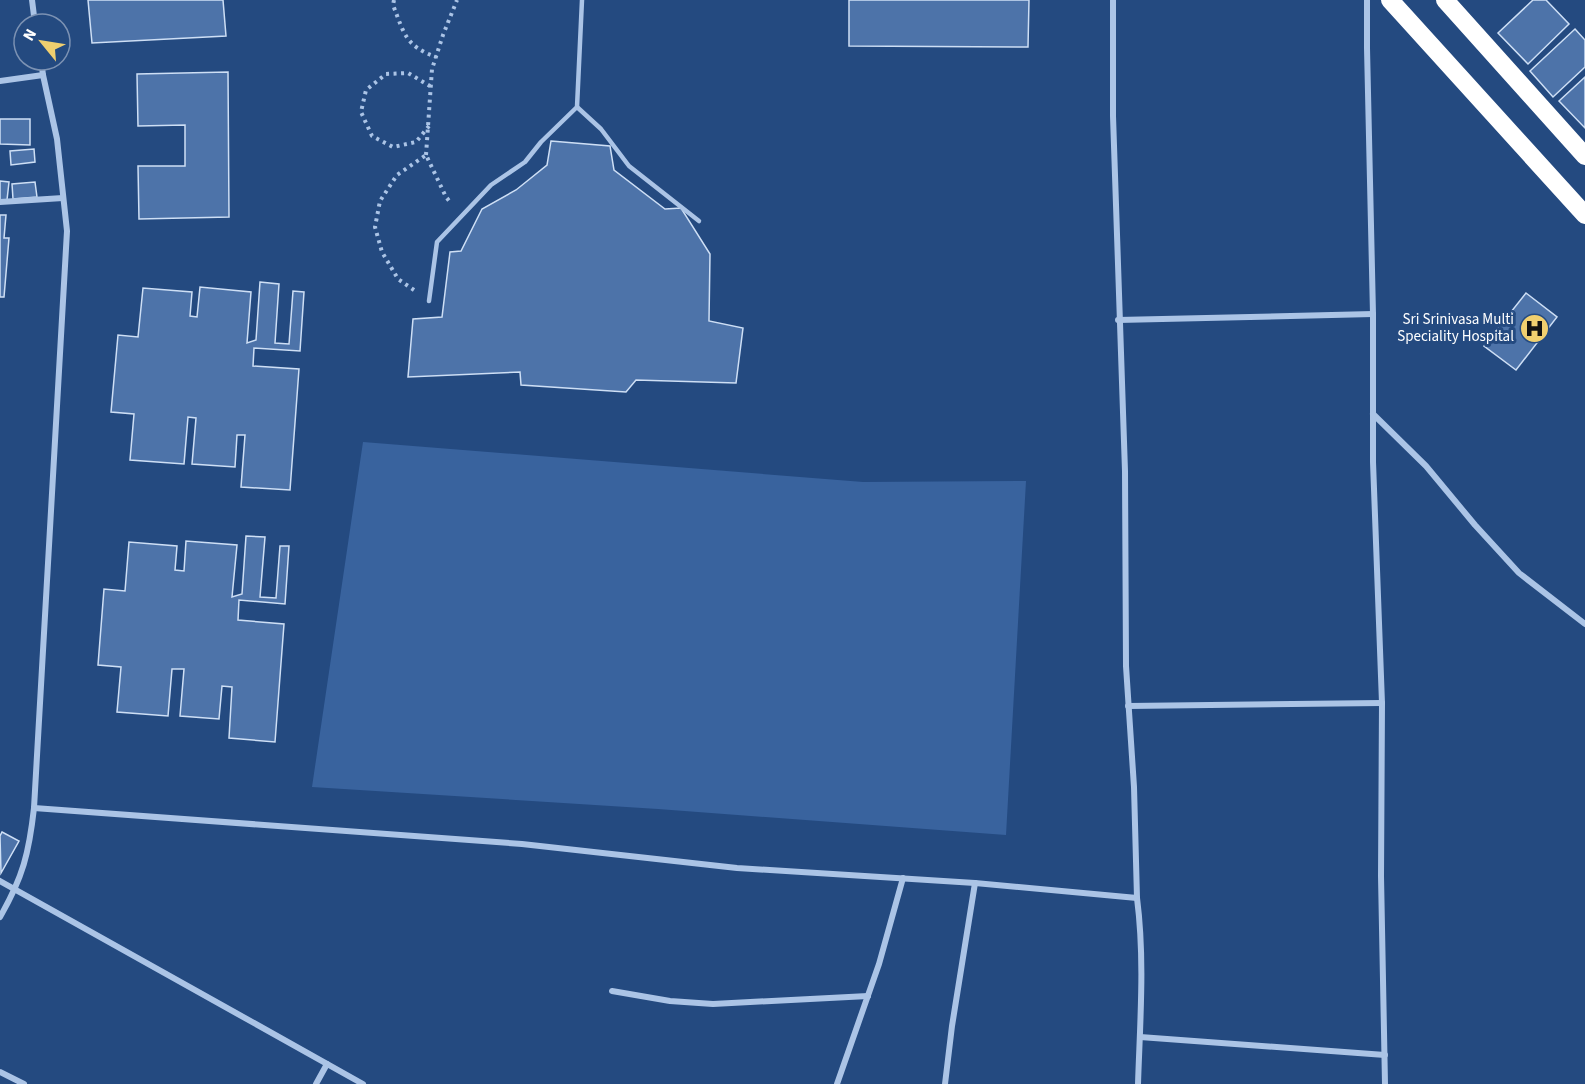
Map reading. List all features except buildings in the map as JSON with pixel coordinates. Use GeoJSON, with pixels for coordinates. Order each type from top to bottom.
{"type":"FeatureCollection","features":[{"type":"Feature","properties":{"kind":"highway"},"geometry":{"type":"LineString","coordinates":[[1390,0],[1585,215]]}},
{"type":"Feature","properties":{"kind":"highway"},"geometry":{"type":"LineString","coordinates":[[1445,0],[1585,156]]}},
{"type":"Feature","properties":{"kind":"street"},"geometry":{"type":"LineString","coordinates":[[1113,0],[1113,116],[1118,320],[1125,471],[1128,706],[1137,898],[1141,930],[1138,1084]]}},
{"type":"Feature","properties":{"kind":"street"},"geometry":{"type":"LineString","coordinates":[[1367,0],[1366,48],[1373,314],[1372,414],[1382,704],[1381,876],[1385,1084]]}},
{"type":"Feature","properties":{"kind":"street"},"geometry":{"type":"LineString","coordinates":[[0,917],[16,890],[24,869],[34,808],[67,231],[57,139],[43,72]]}},
{"type":"Feature","properties":{"kind":"street"},"geometry":{"type":"LineString","coordinates":[[0,81],[43,75]]}},
{"type":"Feature","properties":{"kind":"street"},"geometry":{"type":"LineString","coordinates":[[0,202],[63,198]]}},
{"type":"Feature","properties":{"kind":"street"},"geometry":{"type":"LineString","coordinates":[[1118,320],[1373,314]]}},
{"type":"Feature","properties":{"kind":"street"},"geometry":{"type":"LineString","coordinates":[[1372,414],[1426,466],[1519,573],[1585,624]]}},
{"type":"Feature","properties":{"kind":"street"},"geometry":{"type":"LineString","coordinates":[[1128,706],[1382,704]]}},
{"type":"Feature","properties":{"kind":"street"},"geometry":{"type":"LineString","coordinates":[[34,808],[476,840],[737,868],[975,883],[1137,898]]}},
{"type":"Feature","properties":{"kind":"street"},"geometry":{"type":"LineString","coordinates":[[837,1084],[879,964],[903,878]]}},
{"type":"Feature","properties":{"kind":"street"},"geometry":{"type":"LineString","coordinates":[[0,881],[363,1084]]}},
{"type":"Feature","properties":{"kind":"street"},"geometry":{"type":"LineString","coordinates":[[945,1084],[975,883]]}},
{"type":"Feature","properties":{"kind":"street"},"geometry":{"type":"LineString","coordinates":[[612,991],[670,1001],[713,1004],[867,996]]}},
{"type":"Feature","properties":{"kind":"street"},"geometry":{"type":"LineString","coordinates":[[1140,1037],[1384,1055]]}},
{"type":"Feature","properties":{"kind":"street"},"geometry":{"type":"LineString","coordinates":[[316,1084],[327,1064]]}},
{"type":"Feature","properties":{"kind":"street"},"geometry":{"type":"LineString","coordinates":[[0,1072],[24,1084]]}},
{"type":"Feature","properties":{"kind":"lane"},"geometry":{"type":"LineString","coordinates":[[429,301],[437,242],[491,185],[525,162],[541,142],[577,107],[582,0]]}},
{"type":"Feature","properties":{"kind":"lane"},"geometry":{"type":"LineString","coordinates":[[577,107],[601,129],[629,166],[699,221]]}},
{"type":"Feature","properties":{"kind":"path"},"geometry":{"type":"LineString","coordinates":[[394,0],[393,5],[405,38],[423,52],[436,57]]}},
{"type":"Feature","properties":{"kind":"path"},"geometry":{"type":"LineString","coordinates":[[446,197],[426,155],[430,86],[442,35],[457,0]]}},
{"type":"Feature","properties":{"kind":"path"},"geometry":{"type":"LineString","coordinates":[[429,126],[416,142],[393,147],[372,136],[361,112],[366,90],[386,74],[408,73],[430,86]]}},
{"type":"Feature","properties":{"kind":"path"},"geometry":{"type":"LineString","coordinates":[[398,279],[381,252],[375,227],[380,201],[397,175],[426,155]]}},
{"type":"Feature","properties":{"kind":"shaded area"},"geometry":{"type":"Polygon","coordinates":[[[363,442],[863,482],[1026,481],[1006,835],[658,809],[312,787],[363,442]]]}},
{"type":"Feature","properties":{"kind":"place","name":"Sri Srinivasa Multi Speciality Hospital"},"geometry":{"type":"Point","coordinates":[1535,328]}}]}
